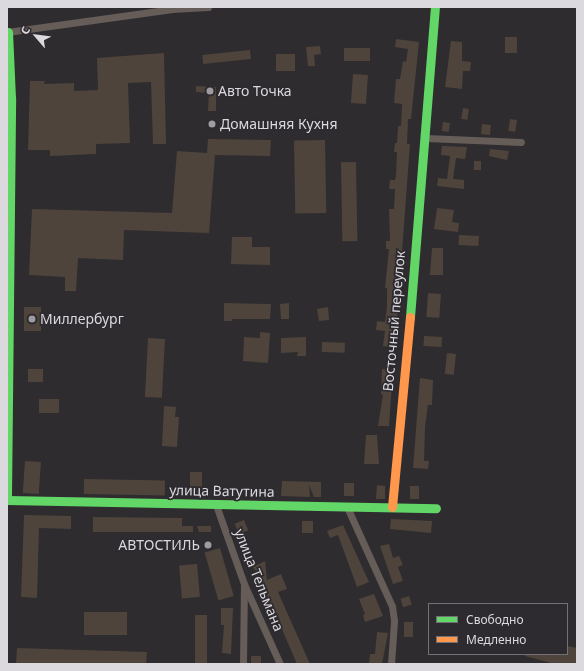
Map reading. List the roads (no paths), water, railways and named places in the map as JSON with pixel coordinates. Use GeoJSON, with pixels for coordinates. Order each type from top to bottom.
{"type":"FeatureCollection","features":[{"type":"Feature","properties":{"kind":"street"},"geometry":{"type":"LineString","coordinates":[[7,496],[11,98],[8,32],[208,7]]}},
{"type":"Feature","properties":{"kind":"street","name":"Восточный переулок"},"geometry":{"type":"LineString","coordinates":[[392,507],[426,138],[435,7]]}},
{"type":"Feature","properties":{"kind":"street"},"geometry":{"type":"LineString","coordinates":[[426,138],[521,142]]}},
{"type":"Feature","properties":{"kind":"street","name":"улица Ватутина"},"geometry":{"type":"LineString","coordinates":[[7,500],[436,508]]}},
{"type":"Feature","properties":{"kind":"street","name":"улица Тельмана"},"geometry":{"type":"LineString","coordinates":[[216,505],[244,584],[280,664]]}},
{"type":"Feature","properties":{"kind":"street"},"geometry":{"type":"LineString","coordinates":[[347,507],[392,606],[394,621],[391,664]]}},
{"type":"Feature","properties":{"kind":"street"},"geometry":{"type":"LineString","coordinates":[[242,664],[244,584]]}},
{"type":"Feature","properties":{"kind":"place","name":"Авто Точка"},"geometry":{"type":"Point","coordinates":[210,91]}},
{"type":"Feature","properties":{"kind":"place","name":"Домашняя Кухня"},"geometry":{"type":"Point","coordinates":[212,124]}},
{"type":"Feature","properties":{"kind":"place","name":"Миллербург"},"geometry":{"type":"Point","coordinates":[32,319]}},
{"type":"Feature","properties":{"kind":"place","name":"АВТОСТИЛЬ"},"geometry":{"type":"Point","coordinates":[208,545]}}]}
